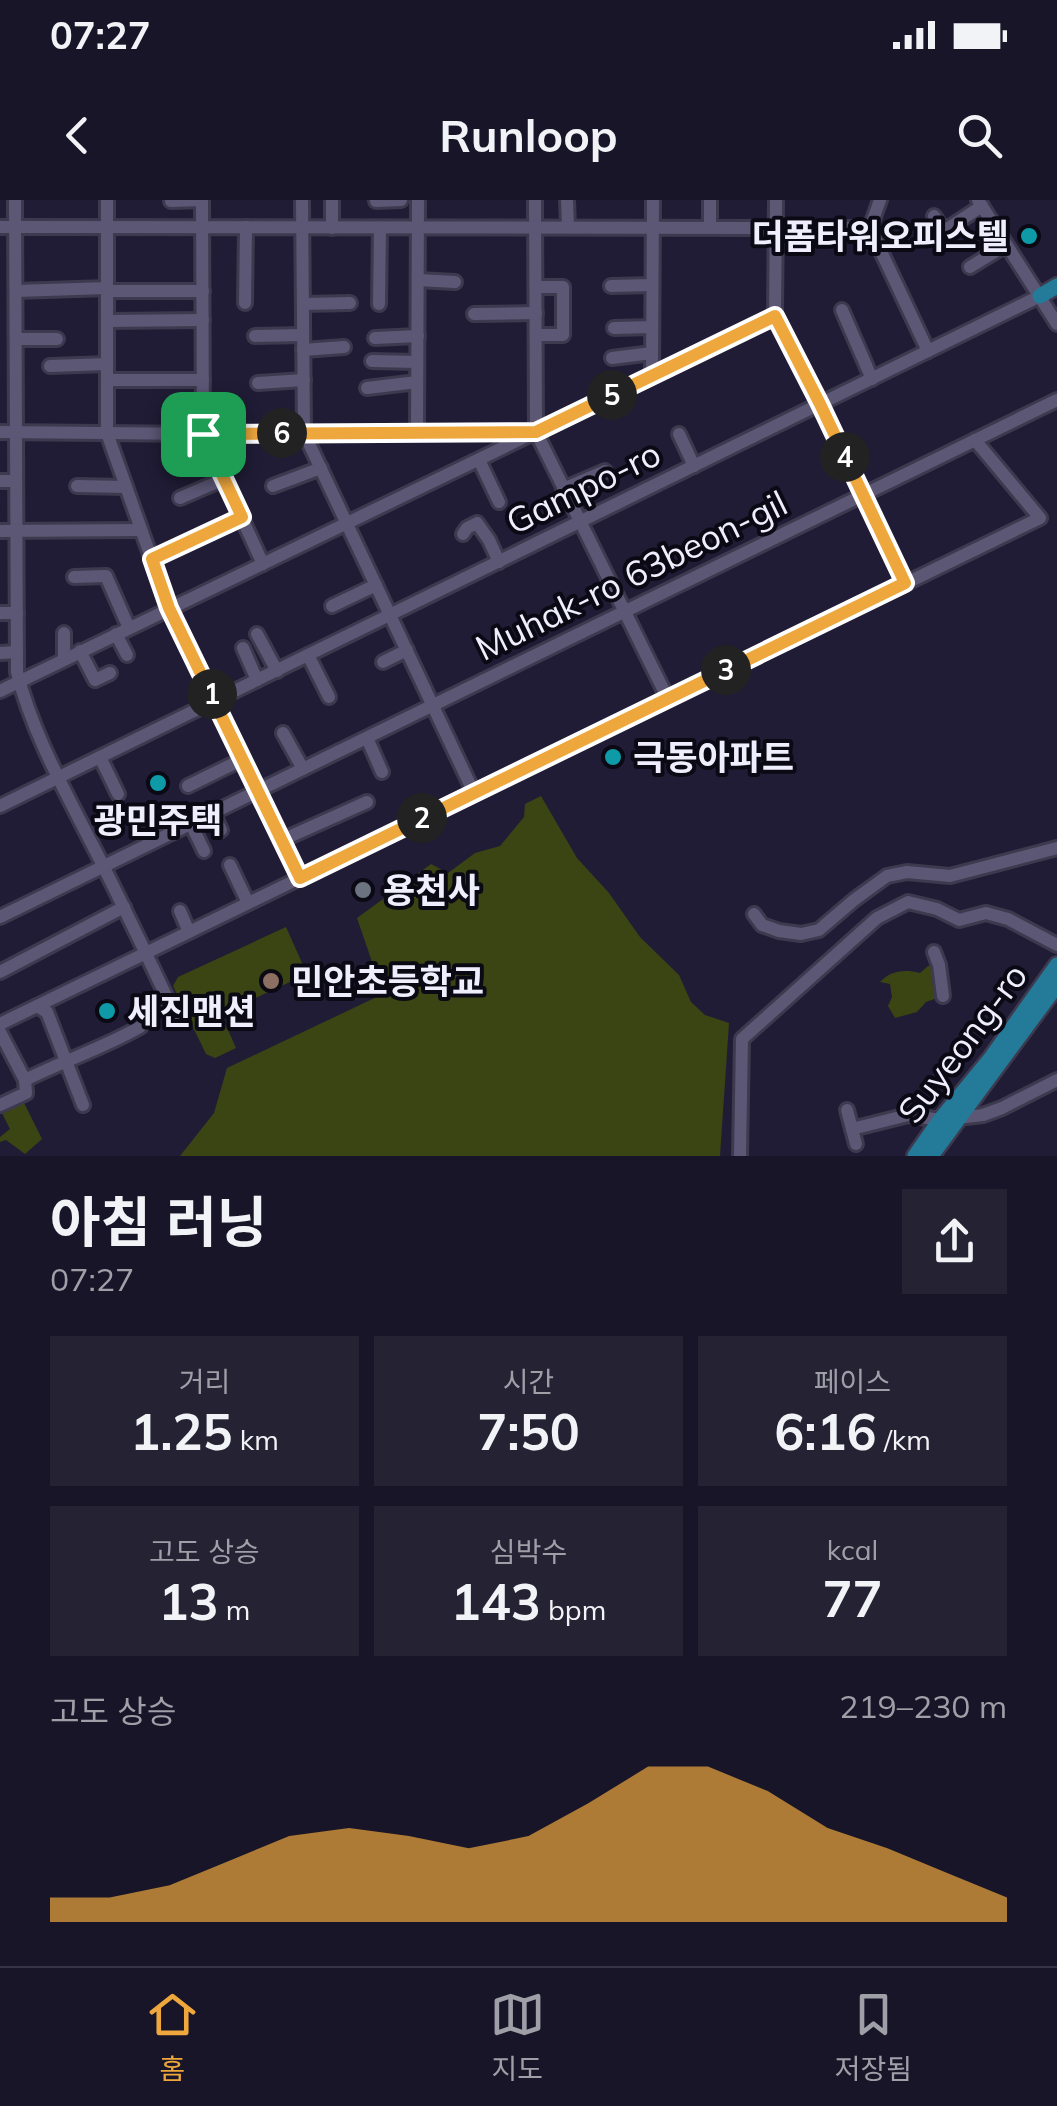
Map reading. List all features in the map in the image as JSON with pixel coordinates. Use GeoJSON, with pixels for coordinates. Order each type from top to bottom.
{"type":"FeatureCollection","features":[{"type":"Feature","properties":{"kind":"main road","name":"Gampo-ro"},"geometry":{"type":"LineString","coordinates":[[1040,296],[1057,286]]}},
{"type":"Feature","properties":{"kind":"main road","name":"Suyeong-ro"},"geometry":{"type":"LineString","coordinates":[[914,1156],[948,1120],[1057,965]]}},
{"type":"Feature","properties":{"kind":"main road"},"geometry":{"type":"LineString","coordinates":[[932,1156],[948,1120],[1057,985]]}},
{"type":"Feature","properties":{"kind":"street"},"geometry":{"type":"LineString","coordinates":[[15,200],[20,681],[58,778],[177,1019]]}},
{"type":"Feature","properties":{"kind":"street"},"geometry":{"type":"LineString","coordinates":[[107,200],[106,433],[169,608],[300,878]]}},
{"type":"Feature","properties":{"kind":"street"},"geometry":{"type":"LineString","coordinates":[[171,201],[202,200],[203,434],[263,564]]}},
{"type":"Feature","properties":{"kind":"street"},"geometry":{"type":"LineString","coordinates":[[302,200],[304,433],[474,793]]}},
{"type":"Feature","properties":{"kind":"street"},"geometry":{"type":"LineString","coordinates":[[332,200],[332,228]]}},
{"type":"Feature","properties":{"kind":"street"},"geometry":{"type":"LineString","coordinates":[[376,200],[401,200]]}},
{"type":"Feature","properties":{"kind":"street"},"geometry":{"type":"LineString","coordinates":[[417,432],[418,200]]}},
{"type":"Feature","properties":{"kind":"street"},"geometry":{"type":"LineString","coordinates":[[535,200],[536,432],[668,699]]}},
{"type":"Feature","properties":{"kind":"street"},"geometry":{"type":"LineString","coordinates":[[567,200],[568,228]]}},
{"type":"Feature","properties":{"kind":"street"},"geometry":{"type":"LineString","coordinates":[[652,376],[653,200]]}},
{"type":"Feature","properties":{"kind":"street"},"geometry":{"type":"LineString","coordinates":[[710,200],[710,228]]}},
{"type":"Feature","properties":{"kind":"street"},"geometry":{"type":"LineString","coordinates":[[776,200],[775,316],[905,583]]}},
{"type":"Feature","properties":{"kind":"street"},"geometry":{"type":"LineString","coordinates":[[880,200],[870,228],[928,351]]}},
{"type":"Feature","properties":{"kind":"street"},"geometry":{"type":"LineString","coordinates":[[934,216],[944,231],[980,203],[1057,324]]}},
{"type":"Feature","properties":{"kind":"street"},"geometry":{"type":"LineString","coordinates":[[0,228],[870,228]]}},
{"type":"Feature","properties":{"kind":"street"},"geometry":{"type":"LineString","coordinates":[[245,304],[246,228]]}},
{"type":"Feature","properties":{"kind":"street"},"geometry":{"type":"LineString","coordinates":[[379,304],[380,228]]}},
{"type":"Feature","properties":{"kind":"street"},"geometry":{"type":"LineString","coordinates":[[970,267],[1006,245]]}},
{"type":"Feature","properties":{"kind":"street"},"geometry":{"type":"LineString","coordinates":[[418,280],[455,282]]}},
{"type":"Feature","properties":{"kind":"street"},"geometry":{"type":"LineString","coordinates":[[612,286],[652,284]]}},
{"type":"Feature","properties":{"kind":"street"},"geometry":{"type":"LineString","coordinates":[[536,287],[563,287],[563,335],[536,335]]}},
{"type":"Feature","properties":{"kind":"street"},"geometry":{"type":"LineString","coordinates":[[16,291],[203,290]]}},
{"type":"Feature","properties":{"kind":"street","name":"Gampo-ro"},"geometry":{"type":"LineString","coordinates":[[0,806],[1040,296]]}},
{"type":"Feature","properties":{"kind":"street"},"geometry":{"type":"LineString","coordinates":[[303,304],[350,303]]}},
{"type":"Feature","properties":{"kind":"street"},"geometry":{"type":"LineString","coordinates":[[842,310],[872,379]]}},
{"type":"Feature","properties":{"kind":"street"},"geometry":{"type":"LineString","coordinates":[[474,314],[536,313]]}},
{"type":"Feature","properties":{"kind":"street"},"geometry":{"type":"LineString","coordinates":[[0,690],[775,316]]}},
{"type":"Feature","properties":{"kind":"street"},"geometry":{"type":"LineString","coordinates":[[107,321],[203,320]]}},
{"type":"Feature","properties":{"kind":"street"},"geometry":{"type":"LineString","coordinates":[[614,328],[652,327]]}},
{"type":"Feature","properties":{"kind":"street"},"geometry":{"type":"LineString","coordinates":[[254,336],[304,335]]}},
{"type":"Feature","properties":{"kind":"street"},"geometry":{"type":"LineString","coordinates":[[374,338],[418,336]]}},
{"type":"Feature","properties":{"kind":"street"},"geometry":{"type":"LineString","coordinates":[[16,340],[57,340]]}},
{"type":"Feature","properties":{"kind":"street"},"geometry":{"type":"LineString","coordinates":[[304,350],[344,347]]}},
{"type":"Feature","properties":{"kind":"street"},"geometry":{"type":"LineString","coordinates":[[612,358],[652,353]]}},
{"type":"Feature","properties":{"kind":"street"},"geometry":{"type":"LineString","coordinates":[[372,361],[418,362]]}},
{"type":"Feature","properties":{"kind":"street"},"geometry":{"type":"LineString","coordinates":[[50,366],[107,364]]}},
{"type":"Feature","properties":{"kind":"street"},"geometry":{"type":"LineString","coordinates":[[107,380],[203,380]]}},
{"type":"Feature","properties":{"kind":"street"},"geometry":{"type":"LineString","coordinates":[[258,383],[304,380]]}},
{"type":"Feature","properties":{"kind":"street"},"geometry":{"type":"LineString","coordinates":[[367,388],[417,382]]}},
{"type":"Feature","properties":{"kind":"street","name":"Muhak-ro 63beon-gil"},"geometry":{"type":"LineString","coordinates":[[0,918],[1057,400]]}},
{"type":"Feature","properties":{"kind":"street"},"geometry":{"type":"LineString","coordinates":[[0,432],[536,432]]}},
{"type":"Feature","properties":{"kind":"street","name":"Gampo-ro"},"geometry":{"type":"LineString","coordinates":[[679,434],[694,466]]}},
{"type":"Feature","properties":{"kind":"street"},"geometry":{"type":"LineString","coordinates":[[0,1024],[1040,518],[975,440]]}},
{"type":"Feature","properties":{"kind":"street"},"geometry":{"type":"LineString","coordinates":[[478,460],[499,502]]}},
{"type":"Feature","properties":{"kind":"street"},"geometry":{"type":"LineString","coordinates":[[272,486],[320,468]]}},
{"type":"Feature","properties":{"kind":"street"},"geometry":{"type":"LineString","coordinates":[[563,490],[605,471]]}},
{"type":"Feature","properties":{"kind":"street"},"geometry":{"type":"LineString","coordinates":[[180,498],[224,478]]}},
{"type":"Feature","properties":{"kind":"street"},"geometry":{"type":"LineString","coordinates":[[0,482],[16,481]]}},
{"type":"Feature","properties":{"kind":"street"},"geometry":{"type":"LineString","coordinates":[[77,486],[126,486]]}},
{"type":"Feature","properties":{"kind":"street"},"geometry":{"type":"LineString","coordinates":[[152,559],[242,517]]}},
{"type":"Feature","properties":{"kind":"street","name":"Gampo-ro"},"geometry":{"type":"LineString","coordinates":[[462,534],[477,523],[499,562]]}},
{"type":"Feature","properties":{"kind":"street"},"geometry":{"type":"LineString","coordinates":[[0,531],[141,530]]}},
{"type":"Feature","properties":{"kind":"street"},"geometry":{"type":"LineString","coordinates":[[74,577],[106,576],[129,628]]}},
{"type":"Feature","properties":{"kind":"street"},"geometry":{"type":"LineString","coordinates":[[332,606],[376,585]]}},
{"type":"Feature","properties":{"kind":"street"},"geometry":{"type":"LineString","coordinates":[[0,613],[17,613]]}},
{"type":"Feature","properties":{"kind":"street"},"geometry":{"type":"LineString","coordinates":[[64,632],[64,659]]}},
{"type":"Feature","properties":{"kind":"street"},"geometry":{"type":"LineString","coordinates":[[116,634],[128,656]]}},
{"type":"Feature","properties":{"kind":"street"},"geometry":{"type":"LineString","coordinates":[[257,634],[277,670]]}},
{"type":"Feature","properties":{"kind":"street"},"geometry":{"type":"LineString","coordinates":[[242,648],[258,680]]}},
{"type":"Feature","properties":{"kind":"street"},"geometry":{"type":"LineString","coordinates":[[382,662],[407,650]]}},
{"type":"Feature","properties":{"kind":"street"},"geometry":{"type":"LineString","coordinates":[[80,651],[95,680],[110,672]]}},
{"type":"Feature","properties":{"kind":"street"},"geometry":{"type":"LineString","coordinates":[[0,653],[17,652]]}},
{"type":"Feature","properties":{"kind":"street"},"geometry":{"type":"LineString","coordinates":[[308,656],[328,696]]}},
{"type":"Feature","properties":{"kind":"street"},"geometry":{"type":"LineString","coordinates":[[283,733],[303,769]]}},
{"type":"Feature","properties":{"kind":"street"},"geometry":{"type":"LineString","coordinates":[[367,738],[382,772]]}},
{"type":"Feature","properties":{"kind":"street"},"geometry":{"type":"LineString","coordinates":[[100,758],[118,794]]}},
{"type":"Feature","properties":{"kind":"street"},"geometry":{"type":"LineString","coordinates":[[188,786],[243,759]]}},
{"type":"Feature","properties":{"kind":"street"},"geometry":{"type":"LineString","coordinates":[[282,840],[367,802]]}},
{"type":"Feature","properties":{"kind":"street"},"geometry":{"type":"LineString","coordinates":[[213,813],[222,830]]}},
{"type":"Feature","properties":{"kind":"street"},"geometry":{"type":"LineString","coordinates":[[191,824],[204,851]]}},
{"type":"Feature","properties":{"kind":"street"},"geometry":{"type":"LineString","coordinates":[[754,914],[762,925],[801,934],[819,930],[888,876],[907,872],[950,876],[1057,848]]}},
{"type":"Feature","properties":{"kind":"street"},"geometry":{"type":"LineString","coordinates":[[230,865],[248,903]]}},
{"type":"Feature","properties":{"kind":"street"},"geometry":{"type":"LineString","coordinates":[[740,1156],[742,1039],[876,918],[908,902],[937,909],[959,920],[986,913],[1008,919],[1057,945]]}},
{"type":"Feature","properties":{"kind":"street"},"geometry":{"type":"LineString","coordinates":[[0,972],[124,908]]}},
{"type":"Feature","properties":{"kind":"street"},"geometry":{"type":"LineString","coordinates":[[180,911],[189,932]]}},
{"type":"Feature","properties":{"kind":"street"},"geometry":{"type":"LineString","coordinates":[[934,952],[943,996]]}},
{"type":"Feature","properties":{"kind":"street"},"geometry":{"type":"LineString","coordinates":[[37,1006],[47,1012],[83,1105]]}},
{"type":"Feature","properties":{"kind":"street"},"geometry":{"type":"LineString","coordinates":[[25,1080],[140,1027]]}},
{"type":"Feature","properties":{"kind":"street"},"geometry":{"type":"LineString","coordinates":[[0,1032],[25,1080],[26,1093],[0,1105]]}},
{"type":"Feature","properties":{"kind":"street"},"geometry":{"type":"LineString","coordinates":[[852,1129],[908,1114],[948,1120],[983,1115],[1057,1080]]}},
{"type":"Feature","properties":{"kind":"street"},"geometry":{"type":"LineString","coordinates":[[847,1110],[856,1144]]}},
{"type":"Feature","properties":{"kind":"green space"},"geometry":{"type":"Polygon","coordinates":[[[541,796],[577,858],[609,893],[640,937],[679,975],[691,1002],[705,1015],[729,1023],[720,1156],[180,1156],[214,1113],[227,1068],[383,994],[357,918],[431,864],[448,873],[475,853],[500,846],[524,817],[525,804],[541,796]]]}},
{"type":"Feature","properties":{"kind":"green space"},"geometry":{"type":"Polygon","coordinates":[[[286,927],[307,974],[221,1014],[236,1048],[215,1058],[206,1054],[173,986],[178,977],[286,927]]]}},
{"type":"Feature","properties":{"kind":"green space"},"geometry":{"type":"Polygon","coordinates":[[[939,965],[943,996],[926,1002],[917,1012],[895,1018],[888,1006],[892,997],[890,984],[880,982],[898,972],[920,973],[928,966],[939,965]]]}},
{"type":"Feature","properties":{"kind":"green space"},"geometry":{"type":"Polygon","coordinates":[[[22,1099],[42,1139],[25,1154],[6,1140],[0,1142],[0,1137],[10,1129],[0,1109],[22,1099]]]}},
{"type":"Feature","properties":{"kind":"place","name":"더폼타워오피스텔"},"geometry":{"type":"Point","coordinates":[1029,236]}},
{"type":"Feature","properties":{"kind":"place","name":"극동아파트"},"geometry":{"type":"Point","coordinates":[613,757]}},
{"type":"Feature","properties":{"kind":"place","name":"광민주택"},"geometry":{"type":"Point","coordinates":[158,783]}},
{"type":"Feature","properties":{"kind":"place","name":"용천사"},"geometry":{"type":"Point","coordinates":[363,890]}},
{"type":"Feature","properties":{"kind":"place","name":"민안초등학교"},"geometry":{"type":"Point","coordinates":[271,981]}},
{"type":"Feature","properties":{"kind":"place","name":"세진맨션"},"geometry":{"type":"Point","coordinates":[107,1011]}},
{"type":"Feature","properties":{"kind":"route"},"geometry":{"type":"LineString","coordinates":[[775,316],[905,583],[300,878],[169,608],[152,559],[242,517],[203,434],[536,432],[775,316]]}}]}
